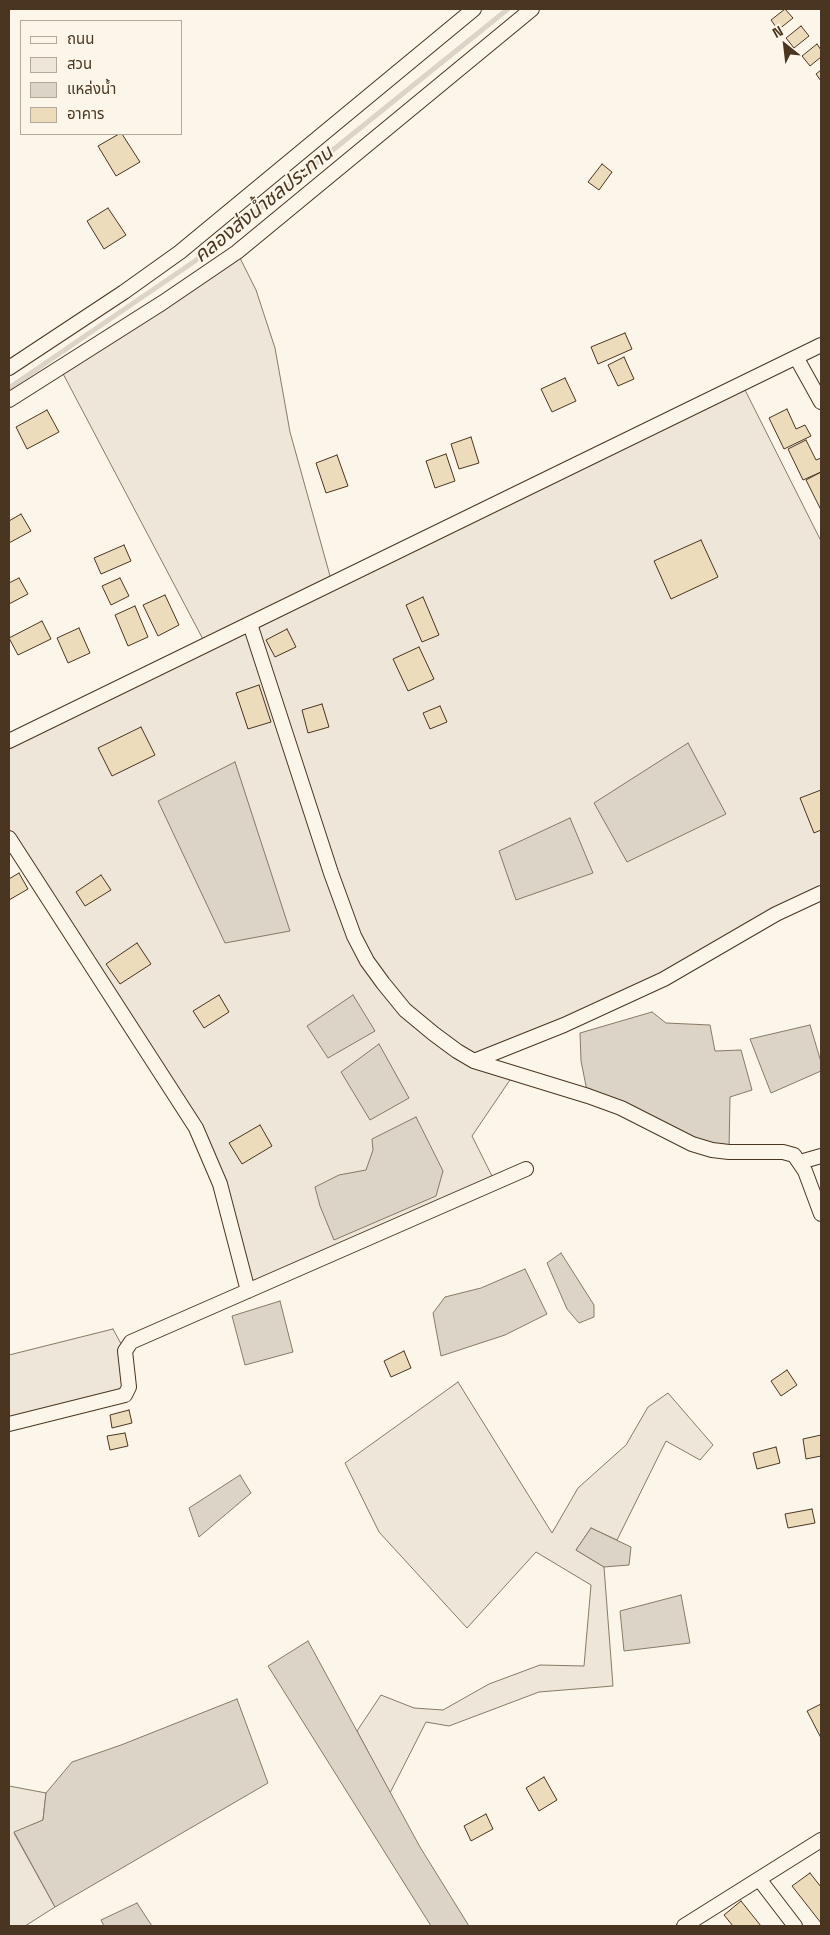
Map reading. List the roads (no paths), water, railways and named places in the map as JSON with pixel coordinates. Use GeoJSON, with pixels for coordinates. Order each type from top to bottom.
{"type":"FeatureCollection","features":[{"type":"Feature","properties":{"kind":"street"},"geometry":{"type":"LineString","coordinates":[[9,368],[124,292],[180,252],[474,9]]}},
{"type":"Feature","properties":{"kind":"street"},"geometry":{"type":"LineString","coordinates":[[9,400],[162,303],[237,252],[532,9]]}},
{"type":"Feature","properties":{"kind":"street"},"geometry":{"type":"LineString","coordinates":[[9,741],[821,345]]}},
{"type":"Feature","properties":{"kind":"street"},"geometry":{"type":"LineString","coordinates":[[796,358],[821,402]]}},
{"type":"Feature","properties":{"kind":"street"},"geometry":{"type":"LineString","coordinates":[[250,624],[354,936],[367,961],[383,984],[406,1010],[441,1040],[474,1061],[621,1108],[692,1144],[712,1150],[730,1152],[784,1152],[794,1155],[800,1162],[821,1214]]}},
{"type":"Feature","properties":{"kind":"street"},"geometry":{"type":"LineString","coordinates":[[9,838],[196,1128],[220,1184],[248,1291]]}},
{"type":"Feature","properties":{"kind":"street"},"geometry":{"type":"LineString","coordinates":[[474,1061],[564,1025],[664,979],[776,914],[821,893]]}},
{"type":"Feature","properties":{"kind":"street"},"geometry":{"type":"LineString","coordinates":[[800,1162],[821,1156]]}},
{"type":"Feature","properties":{"kind":"street"},"geometry":{"type":"LineString","coordinates":[[9,1424],[125,1396],[129,1387],[125,1351],[130,1342],[526,1169]]}},
{"type":"Feature","properties":{"kind":"street"},"geometry":{"type":"LineString","coordinates":[[684,1926],[821,1840]]}},
{"type":"Feature","properties":{"kind":"street"},"geometry":{"type":"LineString","coordinates":[[759,1879],[795,1926]]}},
{"type":"Feature","properties":{"kind":"water"},"geometry":{"type":"Polygon","coordinates":[[[688,743],[726,814],[627,862],[594,803],[688,743]]]}},
{"type":"Feature","properties":{"kind":"water"},"geometry":{"type":"Polygon","coordinates":[[[235,762],[290,931],[225,943],[158,801],[235,762]]]}},
{"type":"Feature","properties":{"kind":"water"},"geometry":{"type":"Polygon","coordinates":[[[570,818],[593,873],[516,900],[499,851],[570,818]]]}},
{"type":"Feature","properties":{"kind":"water"},"geometry":{"type":"Polygon","coordinates":[[[353,995],[375,1031],[328,1058],[307,1026],[353,995]]]}},
{"type":"Feature","properties":{"kind":"water"},"geometry":{"type":"Polygon","coordinates":[[[652,1012],[666,1023],[710,1025],[715,1051],[741,1050],[752,1090],[730,1097],[729,1152],[588,1096],[581,1061],[580,1033],[652,1012]]]}},
{"type":"Feature","properties":{"kind":"water"},"geometry":{"type":"Polygon","coordinates":[[[810,1025],[821,1062],[821,1071],[771,1093],[750,1039],[810,1025]]]}},
{"type":"Feature","properties":{"kind":"water"},"geometry":{"type":"Polygon","coordinates":[[[379,1044],[409,1098],[370,1120],[341,1072],[379,1044]]]}},
{"type":"Feature","properties":{"kind":"water"},"geometry":{"type":"Polygon","coordinates":[[[416,1117],[443,1171],[436,1196],[334,1240],[320,1206],[315,1187],[339,1175],[366,1170],[373,1150],[372,1139],[416,1117]]]}},
{"type":"Feature","properties":{"kind":"water"},"geometry":{"type":"Polygon","coordinates":[[[561,1253],[594,1305],[594,1317],[579,1323],[567,1309],[547,1263],[561,1253]]]}},
{"type":"Feature","properties":{"kind":"water"},"geometry":{"type":"Polygon","coordinates":[[[525,1269],[547,1314],[505,1335],[441,1356],[433,1313],[445,1297],[481,1288],[525,1269]]]}},
{"type":"Feature","properties":{"kind":"water"},"geometry":{"type":"Polygon","coordinates":[[[280,1301],[293,1352],[245,1365],[232,1316],[280,1301]]]}},
{"type":"Feature","properties":{"kind":"water"},"geometry":{"type":"Polygon","coordinates":[[[240,1475],[251,1493],[199,1537],[189,1508],[240,1475]]]}},
{"type":"Feature","properties":{"kind":"water"},"geometry":{"type":"Polygon","coordinates":[[[591,1528],[631,1547],[629,1565],[604,1567],[576,1550],[591,1528]]]}},
{"type":"Feature","properties":{"kind":"water"},"geometry":{"type":"Polygon","coordinates":[[[681,1595],[690,1643],[624,1651],[620,1611],[681,1595]]]}},
{"type":"Feature","properties":{"kind":"water"},"geometry":{"type":"Polygon","coordinates":[[[308,1641],[420,1847],[469,1926],[431,1926],[268,1666],[308,1641]]]}},
{"type":"Feature","properties":{"kind":"water"},"geometry":{"type":"Polygon","coordinates":[[[237,1699],[268,1783],[55,1907],[14,1832],[43,1820],[46,1793],[72,1762],[121,1745],[237,1699]]]}},
{"type":"Feature","properties":{"kind":"water"},"geometry":{"type":"Polygon","coordinates":[[[137,1903],[152,1926],[104,1926],[101,1920],[137,1903]]]}},
{"type":"Feature","properties":{"kind":"waterway","name":"คลองส่งน้ำชลประทาน"},"geometry":{"type":"LineString","coordinates":[[9,388],[195,261],[508,9]]}}]}
